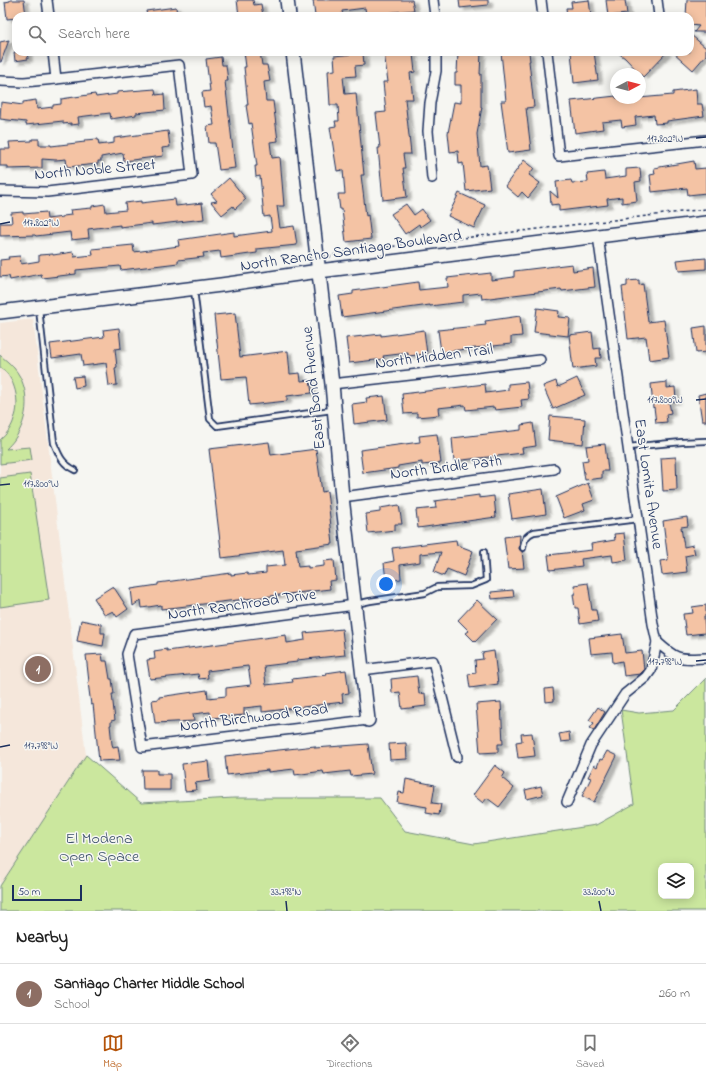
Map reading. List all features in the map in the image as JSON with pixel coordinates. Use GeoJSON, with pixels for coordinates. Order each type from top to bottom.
{"type":"FeatureCollection","features":[{"type":"Feature","properties":{"kind":"street"},"geometry":{"type":"LineString","coordinates":[[47,0],[48,12]]}},
{"type":"Feature","properties":{"kind":"street"},"geometry":{"type":"LineString","coordinates":[[287,0],[288,12]]}},
{"type":"Feature","properties":{"kind":"street"},"geometry":{"type":"LineString","coordinates":[[433,0],[434,12]]}},
{"type":"Feature","properties":{"kind":"street"},"geometry":{"type":"LineString","coordinates":[[541,0],[542,12]]}},
{"type":"Feature","properties":{"kind":"street"},"geometry":{"type":"LineString","coordinates":[[657,0],[658,12]]}},
{"type":"Feature","properties":{"kind":"street"},"geometry":{"type":"LineString","coordinates":[[0,81],[24,82],[56,79],[53,56]]}},
{"type":"Feature","properties":{"kind":"street","name":"East Bond Avenue"},"geometry":{"type":"LineString","coordinates":[[293,56],[332,384],[342,497],[368,720]]}},
{"type":"Feature","properties":{"kind":"street"},"geometry":{"type":"LineString","coordinates":[[432,178],[428,131],[430,103],[436,70],[436,56]]}},
{"type":"Feature","properties":{"kind":"street"},"geometry":{"type":"LineString","coordinates":[[547,56],[558,156],[706,140]]}},
{"type":"Feature","properties":{"kind":"street","name":"North Noble Street"},"geometry":{"type":"LineString","coordinates":[[0,191],[47,192],[192,175],[179,65],[56,79]]}},
{"type":"Feature","properties":{"kind":"street","name":"North Rancho Santiago Boulevard"},"geometry":{"type":"LineString","coordinates":[[0,312],[194,289],[318,265],[598,236],[706,223]]}},
{"type":"Feature","properties":{"kind":"street","name":"East Lomita Avenue"},"geometry":{"type":"LineString","coordinates":[[598,236],[653,624],[657,642]]}},
{"type":"Feature","properties":{"kind":"street","name":"North Hidden Trail"},"geometry":{"type":"LineString","coordinates":[[332,384],[540,360]]}},
{"type":"Feature","properties":{"kind":"street","name":"North Bridle Path"},"geometry":{"type":"LineString","coordinates":[[342,497],[554,469]]}},
{"type":"Feature","properties":{"kind":"street","name":"North Ranchroad Drive"},"geometry":{"type":"LineString","coordinates":[[142,747],[127,654],[134,634],[355,605]]}},
{"type":"Feature","properties":{"kind":"street"},"geometry":{"type":"LineString","coordinates":[[567,802],[591,745],[625,694],[646,677],[651,670],[657,642],[679,659],[706,658]]}},
{"type":"Feature","properties":{"kind":"street"},"geometry":{"type":"LineString","coordinates":[[362,670],[433,662],[458,757]]}},
{"type":"Feature","properties":{"kind":"street","name":"North Birchwood Road"},"geometry":{"type":"LineString","coordinates":[[142,747],[368,720]]}},
{"type":"Feature","properties":{"kind":"lane"},"geometry":{"type":"LineString","coordinates":[[194,289],[210,419],[217,426],[334,410]]}},
{"type":"Feature","properties":{"kind":"lane"},"geometry":{"type":"LineString","coordinates":[[39,308],[54,443],[59,457],[67,466],[75,470]]}},
{"type":"Feature","properties":{"kind":"lane"},"geometry":{"type":"LineString","coordinates":[[628,447],[706,441]]}},
{"type":"Feature","properties":{"kind":"lane"},"geometry":{"type":"LineString","coordinates":[[523,548],[526,536],[534,532],[638,519]]}},
{"type":"Feature","properties":{"kind":"lane"},"geometry":{"type":"LineString","coordinates":[[355,605],[370,601],[425,593],[437,587],[471,586],[486,580],[484,552]]}},
{"type":"Feature","properties":{"kind":"path"},"geometry":{"type":"LineString","coordinates":[[318,265],[337,253],[706,208]]}},
{"type":"Feature","properties":{"kind":"shaded area"},"geometry":{"type":"Polygon","coordinates":[[[33,319],[86,755],[0,886],[0,323],[33,319]]]}},
{"type":"Feature","properties":{"kind":"green space"},"geometry":{"type":"Polygon","coordinates":[[[0,355],[12,366],[19,376],[23,385],[26,404],[23,423],[19,432],[6,449],[30,447],[32,460],[0,464],[0,440],[12,425],[16,413],[17,398],[10,377],[0,367],[0,355]]]}},
{"type":"Feature","properties":{"kind":"green space"},"geometry":{"type":"Polygon","coordinates":[[[30,474],[49,600],[0,607],[0,478],[30,474]]]}},
{"type":"Feature","properties":{"kind":"green space","name":"El Modena Open Space"},"geometry":{"type":"Polygon","coordinates":[[[706,678],[706,911],[0,911],[0,886],[86,755],[141,803],[234,798],[380,798],[405,831],[474,844],[596,825],[634,804],[621,710],[639,713],[674,710],[706,678]]]}},
{"type":"Feature","properties":{"kind":"building"},"geometry":{"type":"Polygon","coordinates":[[[24,0],[26,12],[12,12],[12,18],[7,19],[5,2],[24,0]]]}},
{"type":"Feature","properties":{"kind":"building"},"geometry":{"type":"Polygon","coordinates":[[[237,0],[253,0],[254,5],[261,4],[262,12],[238,12],[237,0]]]}},
{"type":"Feature","properties":{"kind":"building"},"geometry":{"type":"Polygon","coordinates":[[[313,0],[412,0],[414,10],[395,12],[366,12],[365,8],[342,12],[314,12],[313,0]]]}},
{"type":"Feature","properties":{"kind":"building"},"geometry":{"type":"Polygon","coordinates":[[[459,0],[488,0],[488,5],[460,8],[459,0]]]}},
{"type":"Feature","properties":{"kind":"building"},"geometry":{"type":"Polygon","coordinates":[[[589,0],[590,12],[566,12],[566,8],[572,8],[571,2],[589,0]]]}},
{"type":"Feature","properties":{"kind":"building"},"geometry":{"type":"Polygon","coordinates":[[[606,0],[625,0],[627,12],[608,12],[606,0]]]}},
{"type":"Feature","properties":{"kind":"building"},"geometry":{"type":"Polygon","coordinates":[[[687,0],[706,0],[706,32],[694,32],[699,26],[694,25],[694,12],[686,12],[687,0]]]}},
{"type":"Feature","properties":{"kind":"building"},"geometry":{"type":"Polygon","coordinates":[[[176,7],[177,12],[146,12],[176,7]]]}},
{"type":"Feature","properties":{"kind":"building"},"geometry":{"type":"Polygon","coordinates":[[[694,38],[706,48],[706,55],[693,70],[677,56],[694,56],[694,38]]]}},
{"type":"Feature","properties":{"kind":"building"},"geometry":{"type":"Polygon","coordinates":[[[9,40],[1,62],[0,62],[0,42],[9,40]]]}},
{"type":"Feature","properties":{"kind":"building"},"geometry":{"type":"Polygon","coordinates":[[[14,56],[28,56],[28,59],[15,61],[14,56]]]}},
{"type":"Feature","properties":{"kind":"building"},"geometry":{"type":"Polygon","coordinates":[[[245,56],[261,56],[262,65],[267,65],[270,81],[264,82],[266,101],[273,101],[278,141],[270,142],[272,158],[280,157],[284,206],[277,206],[280,228],[294,226],[297,245],[257,249],[257,253],[221,258],[220,251],[203,253],[204,257],[178,260],[178,263],[121,270],[120,266],[76,270],[76,274],[42,278],[41,274],[10,280],[9,276],[0,277],[0,260],[9,259],[8,257],[20,256],[21,264],[39,261],[39,255],[53,255],[73,252],[74,257],[93,255],[92,249],[133,245],[134,252],[179,246],[178,240],[234,232],[234,236],[272,231],[270,216],[264,217],[260,176],[256,177],[255,166],[257,166],[251,123],[249,124],[246,105],[248,105],[244,67],[246,67],[245,56]]]}},
{"type":"Feature","properties":{"kind":"building"},"geometry":{"type":"Polygon","coordinates":[[[334,56],[363,56],[364,65],[355,66],[356,76],[343,77],[345,94],[356,93],[364,175],[361,175],[366,216],[368,215],[371,239],[346,242],[342,210],[340,210],[338,194],[345,194],[343,170],[337,171],[330,127],[336,126],[335,121],[339,121],[338,105],[330,105],[328,71],[335,70],[334,56]]]}},
{"type":"Feature","properties":{"kind":"building"},"geometry":{"type":"Polygon","coordinates":[[[385,56],[413,56],[415,72],[410,73],[413,99],[405,99],[411,154],[403,154],[405,168],[403,168],[407,197],[383,200],[376,113],[386,112],[383,82],[388,82],[385,56]]]}},
{"type":"Feature","properties":{"kind":"building"},"geometry":{"type":"Polygon","coordinates":[[[458,56],[481,56],[480,74],[482,107],[477,134],[480,166],[487,165],[490,188],[466,191],[463,163],[459,164],[458,151],[450,152],[448,133],[454,102],[461,103],[461,85],[455,85],[455,73],[457,73],[458,56]]]}},
{"type":"Feature","properties":{"kind":"building"},"geometry":{"type":"Polygon","coordinates":[[[501,56],[529,56],[534,107],[526,108],[531,150],[508,153],[501,101],[506,101],[501,56]]]}},
{"type":"Feature","properties":{"kind":"building"},"geometry":{"type":"Polygon","coordinates":[[[571,56],[595,56],[598,80],[574,83],[571,56]]]}},
{"type":"Feature","properties":{"kind":"building"},"geometry":{"type":"Polygon","coordinates":[[[622,56],[663,56],[646,74],[646,68],[634,68],[622,56]]]}},
{"type":"Feature","properties":{"kind":"building"},"geometry":{"type":"Polygon","coordinates":[[[221,57],[222,65],[226,65],[228,81],[225,81],[235,168],[219,170],[215,143],[209,143],[207,126],[214,125],[211,106],[204,107],[202,92],[210,91],[206,59],[221,57]]]}},
{"type":"Feature","properties":{"kind":"building"},"geometry":{"type":"Polygon","coordinates":[[[155,89],[156,95],[164,94],[165,110],[136,113],[136,115],[111,119],[110,113],[78,117],[79,124],[71,125],[71,123],[63,124],[63,121],[26,125],[26,122],[0,119],[1,102],[23,105],[23,102],[36,100],[37,109],[53,107],[53,105],[61,104],[61,99],[95,94],[96,97],[117,94],[117,92],[155,89]]]}},
{"type":"Feature","properties":{"kind":"building"},"geometry":{"type":"Polygon","coordinates":[[[696,89],[697,104],[702,104],[704,116],[655,124],[654,115],[635,117],[636,125],[622,127],[621,120],[602,122],[603,129],[575,133],[571,101],[610,97],[610,104],[646,104],[646,97],[673,95],[673,92],[696,89]]]}},
{"type":"Feature","properties":{"kind":"building"},"geometry":{"type":"Polygon","coordinates":[[[168,131],[170,147],[162,148],[163,156],[124,161],[123,153],[101,157],[101,161],[98,161],[98,164],[67,167],[66,159],[42,159],[42,168],[8,169],[8,166],[0,166],[0,149],[10,149],[9,142],[32,141],[32,139],[39,139],[39,145],[51,146],[98,139],[99,145],[114,143],[114,138],[168,131]]]}},
{"type":"Feature","properties":{"kind":"building"},"geometry":{"type":"Polygon","coordinates":[[[524,160],[534,168],[529,175],[540,183],[528,198],[522,192],[518,197],[505,186],[524,160]]]}},
{"type":"Feature","properties":{"kind":"building"},"geometry":{"type":"Polygon","coordinates":[[[694,161],[695,169],[706,168],[706,193],[688,195],[687,188],[652,192],[650,175],[655,174],[654,168],[694,161]]]}},
{"type":"Feature","properties":{"kind":"building"},"geometry":{"type":"Polygon","coordinates":[[[640,168],[641,181],[635,182],[637,201],[622,203],[622,197],[607,199],[608,205],[559,211],[559,204],[551,205],[550,191],[558,198],[556,182],[571,180],[572,183],[588,182],[587,174],[604,172],[605,179],[626,176],[626,169],[640,168]]]}},
{"type":"Feature","properties":{"kind":"building"},"geometry":{"type":"Polygon","coordinates":[[[229,178],[246,199],[235,209],[233,206],[222,215],[211,202],[217,201],[211,194],[229,178]]]}},
{"type":"Feature","properties":{"kind":"building"},"geometry":{"type":"Polygon","coordinates":[[[459,193],[485,205],[474,228],[448,216],[459,193]]]}},
{"type":"Feature","properties":{"kind":"building"},"geometry":{"type":"Polygon","coordinates":[[[175,199],[176,206],[202,203],[204,219],[152,225],[152,223],[88,229],[89,238],[71,240],[70,232],[36,236],[0,236],[0,223],[12,223],[11,213],[23,212],[23,214],[46,212],[47,219],[71,215],[70,210],[92,208],[92,206],[105,204],[106,212],[126,210],[125,203],[141,201],[141,203],[175,199]]]}},
{"type":"Feature","properties":{"kind":"building"},"geometry":{"type":"Polygon","coordinates":[[[406,204],[414,215],[422,209],[430,220],[420,227],[419,224],[405,234],[391,214],[406,204]]]}},
{"type":"Feature","properties":{"kind":"building"},"geometry":{"type":"Polygon","coordinates":[[[706,258],[706,269],[679,271],[677,260],[706,258]]]}},
{"type":"Feature","properties":{"kind":"building"},"geometry":{"type":"Polygon","coordinates":[[[572,264],[573,271],[593,268],[595,287],[562,291],[561,289],[482,299],[481,293],[463,295],[463,302],[342,317],[339,296],[353,294],[353,291],[418,282],[419,290],[448,287],[447,278],[491,273],[491,280],[514,277],[514,271],[572,264]]]}},
{"type":"Feature","properties":{"kind":"building"},"geometry":{"type":"Polygon","coordinates":[[[639,280],[639,285],[643,284],[648,322],[664,320],[669,357],[649,360],[646,337],[628,339],[622,287],[627,286],[627,281],[639,280]]]}},
{"type":"Feature","properties":{"kind":"building"},"geometry":{"type":"Polygon","coordinates":[[[537,308],[559,311],[558,317],[570,318],[568,336],[534,332],[537,308]]]}},
{"type":"Feature","properties":{"kind":"building"},"geometry":{"type":"Polygon","coordinates":[[[235,313],[240,357],[288,351],[290,374],[300,373],[301,381],[310,380],[312,393],[287,396],[287,401],[249,405],[246,377],[221,379],[214,315],[235,313]]]}},
{"type":"Feature","properties":{"kind":"building"},"geometry":{"type":"Polygon","coordinates":[[[520,316],[522,336],[511,337],[511,344],[441,352],[438,330],[486,325],[485,321],[520,316]]]}},
{"type":"Feature","properties":{"kind":"building"},"geometry":{"type":"Polygon","coordinates":[[[706,326],[706,352],[696,353],[693,328],[706,326]]]}},
{"type":"Feature","properties":{"kind":"building"},"geometry":{"type":"Polygon","coordinates":[[[119,328],[121,348],[115,349],[117,385],[109,386],[106,363],[83,366],[81,354],[52,358],[50,344],[104,337],[103,330],[119,328]]]}},
{"type":"Feature","properties":{"kind":"building"},"geometry":{"type":"Polygon","coordinates":[[[424,330],[427,354],[408,356],[408,353],[383,356],[384,359],[349,363],[346,338],[381,334],[381,336],[424,330]]]}},
{"type":"Feature","properties":{"kind":"building"},"geometry":{"type":"Polygon","coordinates":[[[592,332],[594,349],[600,348],[601,358],[595,358],[596,366],[573,369],[569,335],[592,332]]]}},
{"type":"Feature","properties":{"kind":"building"},"geometry":{"type":"Polygon","coordinates":[[[83,376],[84,386],[75,388],[73,377],[83,376]]]}},
{"type":"Feature","properties":{"kind":"building"},"geometry":{"type":"Polygon","coordinates":[[[577,378],[585,395],[553,409],[543,386],[556,381],[558,387],[577,378]]]}},
{"type":"Feature","properties":{"kind":"building"},"geometry":{"type":"Polygon","coordinates":[[[527,382],[529,399],[521,400],[522,407],[495,410],[494,407],[466,410],[465,405],[438,408],[439,415],[417,417],[417,413],[404,414],[402,394],[485,384],[486,393],[508,390],[508,384],[527,382]]]}},
{"type":"Feature","properties":{"kind":"building"},"geometry":{"type":"Polygon","coordinates":[[[667,382],[667,388],[675,387],[676,401],[669,402],[671,413],[666,414],[667,422],[656,423],[651,384],[667,382]]]}},
{"type":"Feature","properties":{"kind":"building"},"geometry":{"type":"Polygon","coordinates":[[[706,393],[706,421],[702,421],[698,395],[706,393]]]}},
{"type":"Feature","properties":{"kind":"building"},"geometry":{"type":"Polygon","coordinates":[[[384,396],[387,420],[354,424],[352,404],[367,402],[366,398],[384,396]]]}},
{"type":"Feature","properties":{"kind":"building"},"geometry":{"type":"Polygon","coordinates":[[[550,416],[585,419],[583,444],[548,440],[550,416]]]}},
{"type":"Feature","properties":{"kind":"building"},"geometry":{"type":"Polygon","coordinates":[[[533,423],[536,446],[522,448],[523,453],[454,461],[452,438],[521,430],[521,425],[533,423]]]}},
{"type":"Feature","properties":{"kind":"building"},"geometry":{"type":"Polygon","coordinates":[[[437,434],[441,463],[422,465],[422,462],[398,466],[398,468],[363,473],[360,450],[420,442],[419,436],[437,434]]]}},
{"type":"Feature","properties":{"kind":"building"},"geometry":{"type":"Polygon","coordinates":[[[269,442],[271,455],[316,449],[322,492],[327,491],[333,544],[296,549],[298,567],[308,566],[308,568],[324,566],[324,561],[334,560],[336,580],[329,581],[330,589],[161,609],[161,605],[142,608],[141,600],[133,606],[131,589],[158,585],[158,583],[231,573],[231,575],[247,573],[248,575],[266,573],[266,567],[285,565],[283,550],[222,558],[209,449],[269,442]]]}},
{"type":"Feature","properties":{"kind":"building"},"geometry":{"type":"Polygon","coordinates":[[[605,444],[608,471],[602,471],[602,478],[585,480],[582,461],[588,460],[586,446],[605,444]]]}},
{"type":"Feature","properties":{"kind":"building"},"geometry":{"type":"Polygon","coordinates":[[[676,457],[677,490],[663,491],[661,458],[676,457]]]}},
{"type":"Feature","properties":{"kind":"building"},"geometry":{"type":"Polygon","coordinates":[[[588,483],[594,500],[583,504],[585,510],[564,518],[556,497],[588,483]]]}},
{"type":"Feature","properties":{"kind":"building"},"geometry":{"type":"Polygon","coordinates":[[[543,489],[546,514],[512,519],[508,494],[543,489]]]}},
{"type":"Feature","properties":{"kind":"building"},"geometry":{"type":"Polygon","coordinates":[[[479,495],[479,498],[494,496],[496,517],[418,528],[416,510],[436,508],[435,501],[479,495]]]}},
{"type":"Feature","properties":{"kind":"building"},"geometry":{"type":"Polygon","coordinates":[[[399,505],[402,524],[395,524],[395,530],[368,533],[366,514],[380,512],[380,508],[399,505]]]}},
{"type":"Feature","properties":{"kind":"building"},"geometry":{"type":"Polygon","coordinates":[[[687,517],[688,526],[681,527],[684,547],[693,545],[695,554],[685,556],[687,572],[662,575],[660,561],[668,560],[663,521],[687,517]]]}},
{"type":"Feature","properties":{"kind":"building"},"geometry":{"type":"Polygon","coordinates":[[[624,533],[627,560],[613,562],[612,555],[581,559],[582,566],[550,570],[548,555],[592,550],[591,544],[615,540],[614,534],[624,533]]]}},
{"type":"Feature","properties":{"kind":"building"},"geometry":{"type":"Polygon","coordinates":[[[520,535],[519,549],[522,551],[524,568],[508,569],[504,537],[520,535]]]}},
{"type":"Feature","properties":{"kind":"building"},"geometry":{"type":"Polygon","coordinates":[[[456,540],[457,545],[473,551],[464,576],[447,569],[444,576],[434,572],[441,552],[420,554],[420,562],[400,565],[401,579],[386,581],[384,563],[394,561],[392,548],[456,540]]]}},
{"type":"Feature","properties":{"kind":"building"},"geometry":{"type":"Polygon","coordinates":[[[588,583],[592,610],[596,610],[598,621],[580,624],[578,608],[575,608],[573,594],[575,594],[574,585],[588,583]]]}},
{"type":"Feature","properties":{"kind":"building"},"geometry":{"type":"Polygon","coordinates":[[[113,586],[128,609],[117,617],[113,611],[105,615],[94,598],[113,586]]]}},
{"type":"Feature","properties":{"kind":"building"},"geometry":{"type":"Polygon","coordinates":[[[513,590],[514,597],[492,599],[491,592],[513,590]]]}},
{"type":"Feature","properties":{"kind":"building"},"geometry":{"type":"Polygon","coordinates":[[[477,600],[497,619],[475,642],[466,633],[469,631],[458,620],[477,600]]]}},
{"type":"Feature","properties":{"kind":"building"},"geometry":{"type":"Polygon","coordinates":[[[706,605],[706,616],[704,616],[705,633],[686,635],[683,614],[693,613],[692,607],[706,605]]]}},
{"type":"Feature","properties":{"kind":"building"},"geometry":{"type":"Polygon","coordinates":[[[81,620],[101,624],[101,633],[105,633],[103,646],[77,641],[81,620]]]}},
{"type":"Feature","properties":{"kind":"building"},"geometry":{"type":"Polygon","coordinates":[[[342,629],[345,655],[297,660],[297,662],[264,666],[266,685],[293,682],[292,679],[327,675],[326,673],[346,670],[349,693],[342,694],[343,702],[262,712],[262,706],[244,708],[244,715],[211,718],[210,712],[193,714],[194,721],[155,723],[152,700],[159,699],[159,697],[207,690],[208,698],[226,696],[226,688],[251,685],[248,666],[207,671],[208,678],[199,679],[198,674],[150,679],[147,660],[155,659],[154,651],[167,649],[167,651],[286,635],[287,643],[305,640],[304,633],[342,629]]]}},
{"type":"Feature","properties":{"kind":"building"},"geometry":{"type":"Polygon","coordinates":[[[622,634],[625,653],[642,651],[644,670],[640,674],[624,676],[622,661],[613,663],[612,652],[591,654],[589,638],[622,634]]]}},
{"type":"Feature","properties":{"kind":"building"},"geometry":{"type":"Polygon","coordinates":[[[494,651],[498,684],[470,688],[468,674],[476,673],[475,660],[483,659],[482,653],[494,651]]]}},
{"type":"Feature","properties":{"kind":"building"},"geometry":{"type":"Polygon","coordinates":[[[102,654],[103,661],[107,661],[110,679],[112,679],[115,720],[111,721],[110,725],[112,744],[113,747],[118,746],[120,760],[99,761],[93,704],[91,705],[88,682],[86,655],[102,654]]]}},
{"type":"Feature","properties":{"kind":"building"},"geometry":{"type":"Polygon","coordinates":[[[417,676],[419,694],[425,693],[426,706],[402,709],[400,692],[392,693],[391,679],[417,676]]]}},
{"type":"Feature","properties":{"kind":"building"},"geometry":{"type":"Polygon","coordinates":[[[553,688],[554,701],[546,702],[545,689],[553,688]]]}},
{"type":"Feature","properties":{"kind":"building"},"geometry":{"type":"Polygon","coordinates":[[[501,702],[503,744],[498,744],[498,752],[480,753],[476,704],[501,702]]]}},
{"type":"Feature","properties":{"kind":"building"},"geometry":{"type":"Polygon","coordinates":[[[598,707],[605,712],[594,730],[590,728],[594,723],[589,720],[598,707]]]}},
{"type":"Feature","properties":{"kind":"building"},"geometry":{"type":"Polygon","coordinates":[[[569,732],[570,741],[561,742],[559,734],[569,732]]]}},
{"type":"Feature","properties":{"kind":"building"},"geometry":{"type":"Polygon","coordinates":[[[532,733],[535,756],[518,758],[516,742],[522,741],[521,734],[532,733]]]}},
{"type":"Feature","properties":{"kind":"building"},"geometry":{"type":"Polygon","coordinates":[[[406,743],[407,759],[390,760],[389,744],[406,743]]]}},
{"type":"Feature","properties":{"kind":"building"},"geometry":{"type":"Polygon","coordinates":[[[368,744],[372,774],[351,776],[350,771],[324,774],[323,771],[295,775],[294,769],[268,772],[268,770],[227,775],[225,756],[315,746],[315,748],[368,744]]]}},
{"type":"Feature","properties":{"kind":"building"},"geometry":{"type":"Polygon","coordinates":[[[607,751],[617,756],[594,802],[582,796],[591,778],[588,777],[594,765],[597,767],[600,759],[602,760],[607,751]]]}},
{"type":"Feature","properties":{"kind":"building"},"geometry":{"type":"Polygon","coordinates":[[[208,761],[210,781],[195,783],[196,790],[185,791],[182,764],[208,761]]]}},
{"type":"Feature","properties":{"kind":"building"},"geometry":{"type":"Polygon","coordinates":[[[495,765],[505,773],[502,778],[514,788],[499,807],[487,798],[483,803],[473,795],[495,765]]]}},
{"type":"Feature","properties":{"kind":"building"},"geometry":{"type":"Polygon","coordinates":[[[142,770],[157,770],[157,774],[170,774],[170,790],[143,790],[142,770]]]}},
{"type":"Feature","properties":{"kind":"building"},"geometry":{"type":"Polygon","coordinates":[[[406,779],[435,785],[432,803],[441,804],[439,815],[426,813],[427,807],[397,802],[399,792],[404,793],[406,779]]]}},
{"type":"Feature","properties":{"kind":"building"},"geometry":{"type":"Polygon","coordinates":[[[541,786],[543,795],[527,799],[525,790],[541,786]]]}},
{"type":"Feature","properties":{"kind":"place","name":"Santiago Charter Middle School"},"geometry":{"type":"Point","coordinates":[38,669]}}]}
